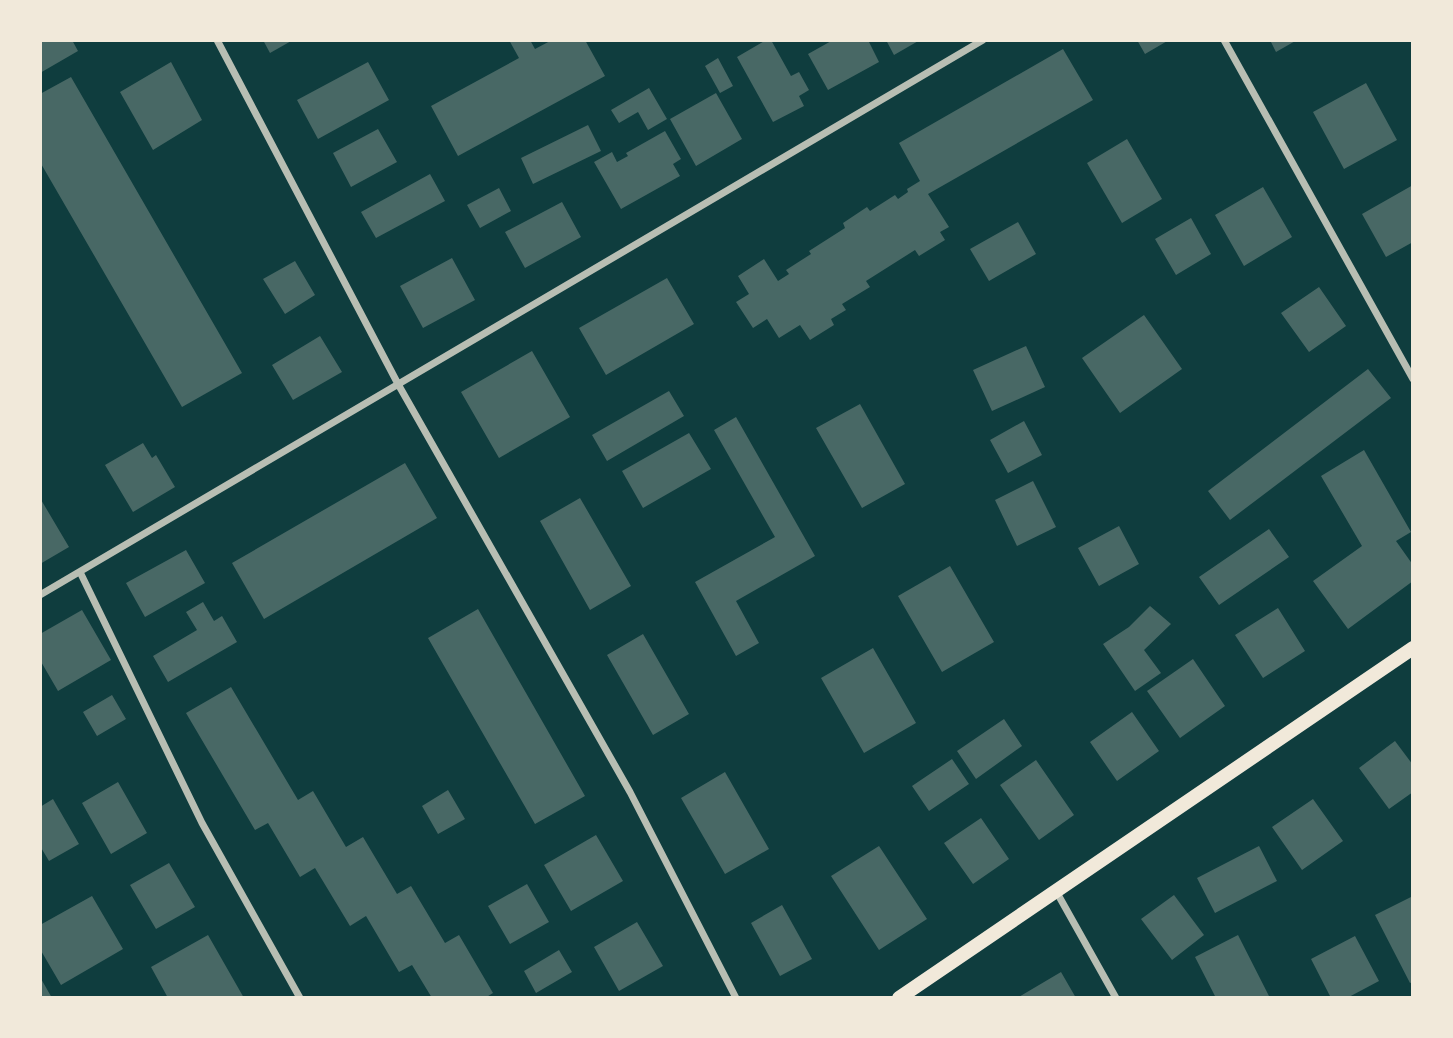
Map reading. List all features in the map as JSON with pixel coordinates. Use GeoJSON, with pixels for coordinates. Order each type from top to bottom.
{"type":"FeatureCollection","features":[{"type":"Feature","properties":{"kind":"main road"},"geometry":{"type":"LineString","coordinates":[[899,998],[1413,648]]}},
{"type":"Feature","properties":{"kind":"street"},"geometry":{"type":"LineString","coordinates":[[218,40],[398,384],[630,792],[736,998]]}},
{"type":"Feature","properties":{"kind":"street"},"geometry":{"type":"LineString","coordinates":[[40,595],[983,40]]}},
{"type":"Feature","properties":{"kind":"street"},"geometry":{"type":"LineString","coordinates":[[1224,40],[1413,379]]}},
{"type":"Feature","properties":{"kind":"street"},"geometry":{"type":"LineString","coordinates":[[80,572],[202,822],[300,998]]}},
{"type":"Feature","properties":{"kind":"street"},"geometry":{"type":"LineString","coordinates":[[1055,890],[1115,998]]}},
{"type":"Feature","properties":{"kind":"building"},"geometry":{"type":"Polygon","coordinates":[[[40,40],[72,40],[78,51],[40,73],[40,40]]]}},
{"type":"Feature","properties":{"kind":"building"},"geometry":{"type":"Polygon","coordinates":[[[263,40],[293,40],[270,53],[263,40]]]}},
{"type":"Feature","properties":{"kind":"building"},"geometry":{"type":"Polygon","coordinates":[[[509,40],[530,40],[535,49],[552,40],[585,40],[605,76],[458,156],[431,106],[519,58],[509,40]]]}},
{"type":"Feature","properties":{"kind":"building"},"geometry":{"type":"Polygon","coordinates":[[[766,40],[771,40],[791,76],[799,72],[809,90],[799,96],[804,106],[773,122],[737,57],[766,40]]]}},
{"type":"Feature","properties":{"kind":"building"},"geometry":{"type":"Polygon","coordinates":[[[833,40],[868,40],[879,62],[828,90],[808,54],[833,40]]]}},
{"type":"Feature","properties":{"kind":"building"},"geometry":{"type":"Polygon","coordinates":[[[886,40],[920,40],[894,55],[886,40]]]}},
{"type":"Feature","properties":{"kind":"building"},"geometry":{"type":"Polygon","coordinates":[[[1137,40],[1169,40],[1145,54],[1137,40]]]}},
{"type":"Feature","properties":{"kind":"building"},"geometry":{"type":"Polygon","coordinates":[[[1270,40],[1297,40],[1276,52],[1270,40]]]}},
{"type":"Feature","properties":{"kind":"building"},"geometry":{"type":"Polygon","coordinates":[[[1063,49],[1093,100],[928,194],[949,227],[940,232],[945,240],[919,256],[915,250],[866,281],[870,287],[842,304],[846,310],[831,319],[834,325],[810,340],[800,325],[779,338],[767,319],[753,328],[736,302],[749,294],[738,276],[764,259],[778,281],[789,274],[786,270],[811,254],[809,251],[845,228],[843,223],[867,207],[870,211],[895,195],[898,199],[920,181],[899,143],[1063,49]]]}},
{"type":"Feature","properties":{"kind":"building"},"geometry":{"type":"Polygon","coordinates":[[[718,58],[733,86],[720,93],[705,66],[718,58]]]}},
{"type":"Feature","properties":{"kind":"building"},"geometry":{"type":"Polygon","coordinates":[[[171,62],[202,120],[153,150],[120,92],[171,62]]]}},
{"type":"Feature","properties":{"kind":"building"},"geometry":{"type":"Polygon","coordinates":[[[368,62],[389,100],[318,139],[297,100],[368,62]]]}},
{"type":"Feature","properties":{"kind":"building"},"geometry":{"type":"Polygon","coordinates":[[[71,77],[242,373],[182,407],[40,162],[40,94],[71,77]]]}},
{"type":"Feature","properties":{"kind":"building"},"geometry":{"type":"Polygon","coordinates":[[[1366,83],[1397,140],[1344,169],[1313,112],[1366,83]]]}},
{"type":"Feature","properties":{"kind":"building"},"geometry":{"type":"Polygon","coordinates":[[[649,88],[667,119],[648,130],[638,112],[619,123],[611,110],[649,88]]]}},
{"type":"Feature","properties":{"kind":"building"},"geometry":{"type":"Polygon","coordinates":[[[716,93],[742,139],[696,166],[670,119],[716,93]]]}},
{"type":"Feature","properties":{"kind":"building"},"geometry":{"type":"Polygon","coordinates":[[[588,125],[601,151],[533,184],[521,158],[588,125]]]}},
{"type":"Feature","properties":{"kind":"building"},"geometry":{"type":"Polygon","coordinates":[[[378,129],[397,162],[351,187],[333,153],[378,129]]]}},
{"type":"Feature","properties":{"kind":"building"},"geometry":{"type":"Polygon","coordinates":[[[665,131],[681,159],[673,164],[680,176],[621,209],[594,162],[612,152],[617,162],[628,156],[626,153],[665,131]]]}},
{"type":"Feature","properties":{"kind":"building"},"geometry":{"type":"Polygon","coordinates":[[[1127,139],[1162,199],[1122,223],[1087,163],[1127,139]]]}},
{"type":"Feature","properties":{"kind":"building"},"geometry":{"type":"Polygon","coordinates":[[[430,174],[445,201],[376,238],[361,212],[430,174]]]}},
{"type":"Feature","properties":{"kind":"building"},"geometry":{"type":"Polygon","coordinates":[[[1413,185],[1413,242],[1386,257],[1362,214],[1413,185]]]}},
{"type":"Feature","properties":{"kind":"building"},"geometry":{"type":"Polygon","coordinates":[[[1263,187],[1292,237],[1244,266],[1215,215],[1263,187]]]}},
{"type":"Feature","properties":{"kind":"building"},"geometry":{"type":"Polygon","coordinates":[[[499,188],[511,211],[480,228],[467,205],[499,188]]]}},
{"type":"Feature","properties":{"kind":"building"},"geometry":{"type":"Polygon","coordinates":[[[562,202],[581,237],[525,268],[505,232],[562,202]]]}},
{"type":"Feature","properties":{"kind":"building"},"geometry":{"type":"Polygon","coordinates":[[[1191,218],[1211,254],[1176,275],[1155,239],[1191,218]]]}},
{"type":"Feature","properties":{"kind":"building"},"geometry":{"type":"Polygon","coordinates":[[[1018,222],[1036,254],[989,281],[970,249],[1018,222]]]}},
{"type":"Feature","properties":{"kind":"building"},"geometry":{"type":"Polygon","coordinates":[[[452,258],[475,300],[423,328],[400,286],[452,258]]]}},
{"type":"Feature","properties":{"kind":"building"},"geometry":{"type":"Polygon","coordinates":[[[295,261],[315,295],[285,314],[263,279],[295,261]]]}},
{"type":"Feature","properties":{"kind":"building"},"geometry":{"type":"Polygon","coordinates":[[[667,278],[694,324],[606,375],[579,328],[667,278]]]}},
{"type":"Feature","properties":{"kind":"building"},"geometry":{"type":"Polygon","coordinates":[[[1319,287],[1346,326],[1309,352],[1281,313],[1319,287]]]}},
{"type":"Feature","properties":{"kind":"building"},"geometry":{"type":"Polygon","coordinates":[[[1144,315],[1182,369],[1120,413],[1082,358],[1144,315]]]}},
{"type":"Feature","properties":{"kind":"building"},"geometry":{"type":"Polygon","coordinates":[[[320,336],[342,372],[293,400],[272,365],[320,336]]]}},
{"type":"Feature","properties":{"kind":"building"},"geometry":{"type":"Polygon","coordinates":[[[1026,346],[1045,387],[992,411],[973,370],[1026,346]]]}},
{"type":"Feature","properties":{"kind":"building"},"geometry":{"type":"Polygon","coordinates":[[[532,351],[570,417],[499,458],[461,392],[532,351]]]}},
{"type":"Feature","properties":{"kind":"building"},"geometry":{"type":"Polygon","coordinates":[[[1368,369],[1391,398],[1230,520],[1208,491],[1368,369]]]}},
{"type":"Feature","properties":{"kind":"building"},"geometry":{"type":"Polygon","coordinates":[[[669,391],[684,416],[607,461],[592,435],[669,391]]]}},
{"type":"Feature","properties":{"kind":"building"},"geometry":{"type":"Polygon","coordinates":[[[860,404],[905,484],[862,508],[816,428],[860,404]]]}},
{"type":"Feature","properties":{"kind":"building"},"geometry":{"type":"Polygon","coordinates":[[[736,417],[815,556],[736,601],[759,643],[736,656],[695,582],[775,537],[714,430],[736,417]]]}},
{"type":"Feature","properties":{"kind":"building"},"geometry":{"type":"Polygon","coordinates":[[[1024,421],[1042,455],[1008,473],[990,440],[1024,421]]]}},
{"type":"Feature","properties":{"kind":"building"},"geometry":{"type":"Polygon","coordinates":[[[689,433],[711,469],[643,508],[622,471],[689,433]]]}},
{"type":"Feature","properties":{"kind":"building"},"geometry":{"type":"Polygon","coordinates":[[[143,443],[152,458],[156,455],[175,487],[133,512],[105,465],[143,443]]]}},
{"type":"Feature","properties":{"kind":"building"},"geometry":{"type":"Polygon","coordinates":[[[1364,450],[1411,532],[1396,541],[1413,565],[1413,581],[1348,629],[1313,581],[1362,546],[1321,476],[1364,450]]]}},
{"type":"Feature","properties":{"kind":"building"},"geometry":{"type":"Polygon","coordinates":[[[405,463],[437,518],[264,619],[232,563],[405,463]]]}},
{"type":"Feature","properties":{"kind":"building"},"geometry":{"type":"Polygon","coordinates":[[[1033,481],[1056,527],[1017,546],[995,500],[1033,481]]]}},
{"type":"Feature","properties":{"kind":"building"},"geometry":{"type":"Polygon","coordinates":[[[40,498],[69,547],[40,564],[40,498]]]}},
{"type":"Feature","properties":{"kind":"building"},"geometry":{"type":"Polygon","coordinates":[[[580,498],[631,586],[590,610],[540,521],[580,498]]]}},
{"type":"Feature","properties":{"kind":"building"},"geometry":{"type":"Polygon","coordinates":[[[1119,526],[1139,564],[1099,586],[1078,548],[1119,526]]]}},
{"type":"Feature","properties":{"kind":"building"},"geometry":{"type":"Polygon","coordinates":[[[1269,529],[1289,557],[1219,605],[1199,577],[1269,529]]]}},
{"type":"Feature","properties":{"kind":"building"},"geometry":{"type":"Polygon","coordinates":[[[186,550],[205,583],[145,617],[126,583],[186,550]]]}},
{"type":"Feature","properties":{"kind":"building"},"geometry":{"type":"Polygon","coordinates":[[[950,566],[994,642],[942,672],[898,596],[950,566]]]}},
{"type":"Feature","properties":{"kind":"building"},"geometry":{"type":"Polygon","coordinates":[[[203,602],[214,621],[222,616],[237,642],[168,682],[153,656],[197,630],[186,612],[203,602]]]}},
{"type":"Feature","properties":{"kind":"building"},"geometry":{"type":"Polygon","coordinates":[[[1150,606],[1171,624],[1144,650],[1161,673],[1135,691],[1103,644],[1129,627],[1150,606]]]}},
{"type":"Feature","properties":{"kind":"building"},"geometry":{"type":"Polygon","coordinates":[[[1278,608],[1305,651],[1263,678],[1235,635],[1278,608]]]}},
{"type":"Feature","properties":{"kind":"building"},"geometry":{"type":"Polygon","coordinates":[[[478,609],[585,796],[535,824],[428,638],[478,609]]]}},
{"type":"Feature","properties":{"kind":"building"},"geometry":{"type":"Polygon","coordinates":[[[82,610],[111,660],[58,691],[40,660],[40,634],[82,610]]]}},
{"type":"Feature","properties":{"kind":"building"},"geometry":{"type":"Polygon","coordinates":[[[643,634],[689,714],[653,735],[607,655],[643,634]]]}},
{"type":"Feature","properties":{"kind":"building"},"geometry":{"type":"Polygon","coordinates":[[[873,648],[916,723],[864,753],[821,678],[873,648]]]}},
{"type":"Feature","properties":{"kind":"building"},"geometry":{"type":"Polygon","coordinates":[[[1193,659],[1225,706],[1180,738],[1147,691],[1193,659]]]}},
{"type":"Feature","properties":{"kind":"building"},"geometry":{"type":"Polygon","coordinates":[[[231,687],[298,800],[313,791],[346,847],[363,837],[397,894],[411,886],[445,943],[459,935],[493,993],[485,998],[432,998],[412,965],[399,972],[366,916],[350,926],[315,868],[300,877],[268,823],[255,830],[186,713],[231,687]]]}},
{"type":"Feature","properties":{"kind":"building"},"geometry":{"type":"Polygon","coordinates":[[[112,695],[126,719],[97,736],[83,712],[112,695]]]}},
{"type":"Feature","properties":{"kind":"building"},"geometry":{"type":"Polygon","coordinates":[[[1132,712],[1159,751],[1117,781],[1090,742],[1132,712]]]}},
{"type":"Feature","properties":{"kind":"building"},"geometry":{"type":"Polygon","coordinates":[[[1004,719],[1022,746],[976,779],[957,751],[1004,719]]]}},
{"type":"Feature","properties":{"kind":"building"},"geometry":{"type":"Polygon","coordinates":[[[1395,741],[1413,765],[1413,792],[1389,809],[1359,768],[1395,741]]]}},
{"type":"Feature","properties":{"kind":"building"},"geometry":{"type":"Polygon","coordinates":[[[952,759],[969,784],[929,811],[912,786],[952,759]]]}},
{"type":"Feature","properties":{"kind":"building"},"geometry":{"type":"Polygon","coordinates":[[[1036,760],[1074,815],[1039,840],[1000,785],[1036,760]]]}},
{"type":"Feature","properties":{"kind":"building"},"geometry":{"type":"Polygon","coordinates":[[[725,772],[769,849],[725,874],[681,798],[725,772]]]}},
{"type":"Feature","properties":{"kind":"building"},"geometry":{"type":"Polygon","coordinates":[[[118,782],[147,833],[111,854],[82,803],[118,782]]]}},
{"type":"Feature","properties":{"kind":"building"},"geometry":{"type":"Polygon","coordinates":[[[448,790],[465,819],[438,834],[422,806],[448,790]]]}},
{"type":"Feature","properties":{"kind":"building"},"geometry":{"type":"Polygon","coordinates":[[[53,799],[79,844],[49,861],[40,846],[40,807],[53,799]]]}},
{"type":"Feature","properties":{"kind":"building"},"geometry":{"type":"Polygon","coordinates":[[[1313,799],[1343,841],[1302,870],[1272,827],[1313,799]]]}},
{"type":"Feature","properties":{"kind":"building"},"geometry":{"type":"Polygon","coordinates":[[[981,818],[1009,859],[973,884],[944,843],[981,818]]]}},
{"type":"Feature","properties":{"kind":"building"},"geometry":{"type":"Polygon","coordinates":[[[596,835],[623,881],[571,911],[544,865],[596,835]]]}},
{"type":"Feature","properties":{"kind":"building"},"geometry":{"type":"Polygon","coordinates":[[[879,846],[927,919],[879,950],[831,876],[879,846]]]}},
{"type":"Feature","properties":{"kind":"building"},"geometry":{"type":"Polygon","coordinates":[[[1259,846],[1277,881],[1215,913],[1197,878],[1259,846]]]}},
{"type":"Feature","properties":{"kind":"building"},"geometry":{"type":"Polygon","coordinates":[[[169,863],[195,907],[156,929],[130,885],[169,863]]]}},
{"type":"Feature","properties":{"kind":"building"},"geometry":{"type":"Polygon","coordinates":[[[527,884],[549,922],[510,944],[488,906],[527,884]]]}},
{"type":"Feature","properties":{"kind":"building"},"geometry":{"type":"Polygon","coordinates":[[[1174,895],[1204,935],[1172,960],[1141,919],[1174,895]]]}},
{"type":"Feature","properties":{"kind":"building"},"geometry":{"type":"Polygon","coordinates":[[[92,896],[123,949],[61,985],[40,949],[40,925],[92,896]]]}},
{"type":"Feature","properties":{"kind":"building"},"geometry":{"type":"Polygon","coordinates":[[[1413,896],[1413,982],[1410,983],[1375,915],[1413,896]]]}},
{"type":"Feature","properties":{"kind":"building"},"geometry":{"type":"Polygon","coordinates":[[[782,905],[812,959],[780,976],[751,923],[782,905]]]}},
{"type":"Feature","properties":{"kind":"building"},"geometry":{"type":"Polygon","coordinates":[[[637,922],[663,966],[619,991],[594,947],[637,922]]]}},
{"type":"Feature","properties":{"kind":"building"},"geometry":{"type":"Polygon","coordinates":[[[208,935],[244,998],[168,998],[151,967],[208,935]]]}},
{"type":"Feature","properties":{"kind":"building"},"geometry":{"type":"Polygon","coordinates":[[[1238,935],[1270,998],[1216,998],[1195,957],[1238,935]]]}},
{"type":"Feature","properties":{"kind":"building"},"geometry":{"type":"Polygon","coordinates":[[[1355,936],[1379,981],[1347,998],[1331,998],[1311,959],[1355,936]]]}},
{"type":"Feature","properties":{"kind":"building"},"geometry":{"type":"Polygon","coordinates":[[[559,950],[572,972],[536,993],[524,971],[559,950]]]}},
{"type":"Feature","properties":{"kind":"building"},"geometry":{"type":"Polygon","coordinates":[[[1061,972],[1076,998],[1017,998],[1061,972]]]}},
{"type":"Feature","properties":{"kind":"building"},"geometry":{"type":"Polygon","coordinates":[[[40,977],[52,998],[40,998],[40,977]]]}}]}
